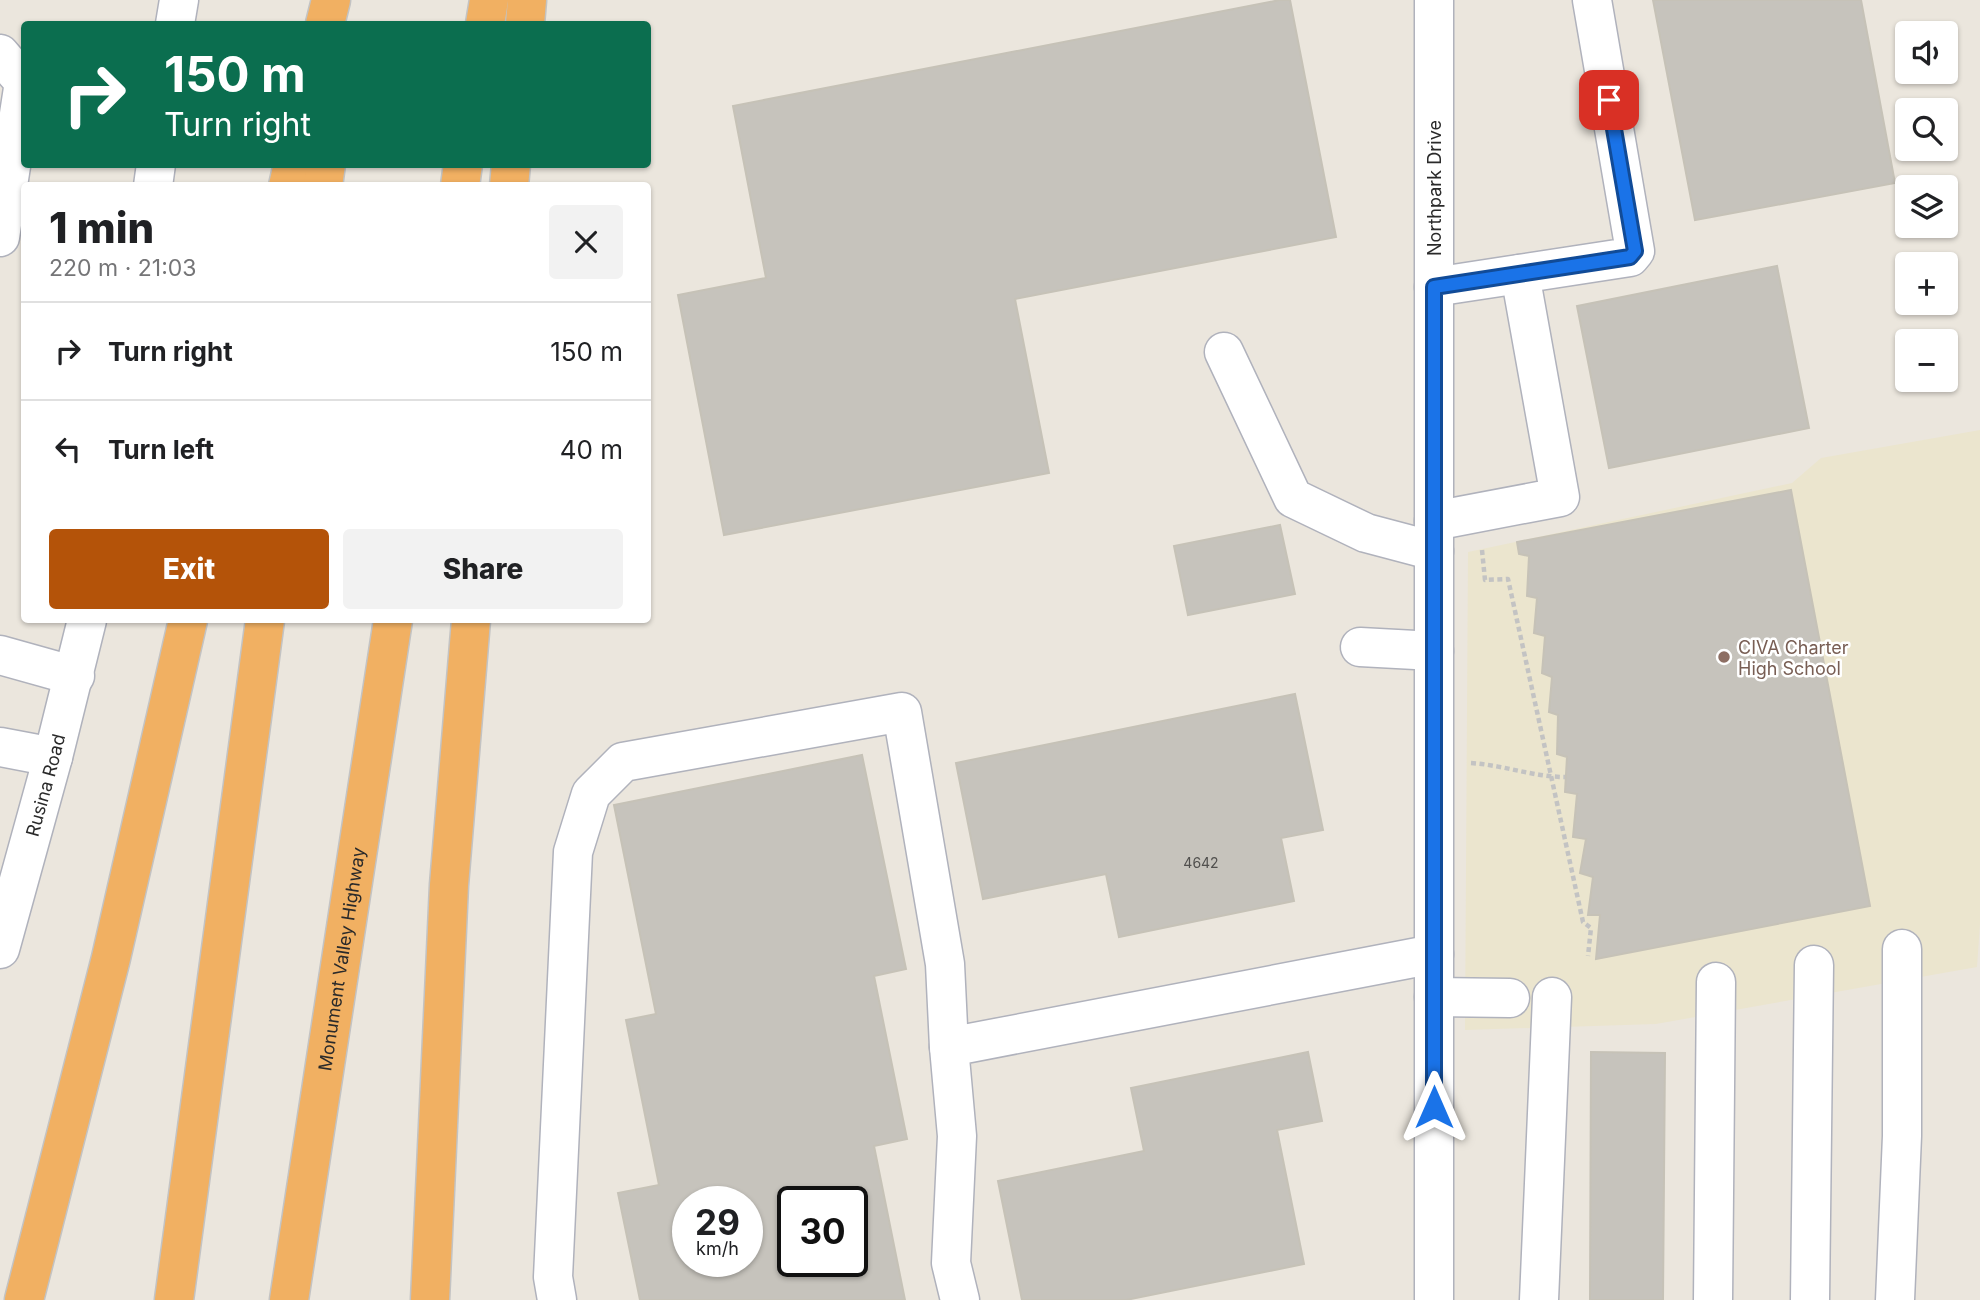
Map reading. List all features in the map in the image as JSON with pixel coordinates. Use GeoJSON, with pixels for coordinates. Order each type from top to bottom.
{"type":"FeatureCollection","features":[{"type":"Feature","properties":{"kind":"highway"},"geometry":{"type":"LineString","coordinates":[[326,21],[331,0]]}},
{"type":"Feature","properties":{"kind":"highway"},"geometry":{"type":"LineString","coordinates":[[345,21],[348,0]]}},
{"type":"Feature","properties":{"kind":"highway"},"geometry":{"type":"LineString","coordinates":[[486,21],[489,0]]}},
{"type":"Feature","properties":{"kind":"highway"},"geometry":{"type":"LineString","coordinates":[[525,21],[527,0]]}},
{"type":"Feature","properties":{"kind":"highway"},"geometry":{"type":"LineString","coordinates":[[24,1300],[111,958],[187,623]]}},
{"type":"Feature","properties":{"kind":"highway"},"geometry":{"type":"LineString","coordinates":[[174,1300],[265,623]]}},
{"type":"Feature","properties":{"kind":"highway","name":"Monument Valley Highway"},"geometry":{"type":"LineString","coordinates":[[289,1300],[393,623]]}},
{"type":"Feature","properties":{"kind":"highway"},"geometry":{"type":"LineString","coordinates":[[430,1300],[449,885],[471,623]]}},
{"type":"Feature","properties":{"kind":"street"},"geometry":{"type":"LineString","coordinates":[[175,21],[178,0]]}},
{"type":"Feature","properties":{"kind":"street","name":"Northpark Drive"},"geometry":{"type":"LineString","coordinates":[[1434,0],[1434,1300]]}},
{"type":"Feature","properties":{"kind":"street"},"geometry":{"type":"LineString","coordinates":[[1434,287],[1630,257],[1635,251],[1592,0]]}},
{"type":"Feature","properties":{"kind":"street"},"geometry":{"type":"LineString","coordinates":[[0,54],[21,78]]}},
{"type":"Feature","properties":{"kind":"street"},"geometry":{"type":"LineString","coordinates":[[0,237],[21,101]]}},
{"type":"Feature","properties":{"kind":"street"},"geometry":{"type":"LineString","coordinates":[[1224,352],[1293,498],[1366,533],[1434,536],[1560,497],[1520,274]]}},
{"type":"Feature","properties":{"kind":"street","name":"Rusina Road"},"geometry":{"type":"LineString","coordinates":[[0,949],[75,676],[86,623]]}},
{"type":"Feature","properties":{"kind":"street"},"geometry":{"type":"LineString","coordinates":[[1360,648],[1434,651]]}},
{"type":"Feature","properties":{"kind":"street"},"geometry":{"type":"LineString","coordinates":[[0,656],[75,676]]}},
{"type":"Feature","properties":{"kind":"street"},"geometry":{"type":"LineString","coordinates":[[557,1300],[553,1277],[573,852],[591,794],[623,762],[902,712],[944,964],[957,1136],[951,1263],[960,1300]]}},
{"type":"Feature","properties":{"kind":"street"},"geometry":{"type":"LineString","coordinates":[[0,747],[53,757]]}},
{"type":"Feature","properties":{"kind":"street"},"geometry":{"type":"LineString","coordinates":[[1895,1300],[1902,1136],[1902,949]]}},
{"type":"Feature","properties":{"kind":"street"},"geometry":{"type":"LineString","coordinates":[[949,1047],[1434,954]]}},
{"type":"Feature","properties":{"kind":"street"},"geometry":{"type":"LineString","coordinates":[[1810,1300],[1814,965]]}},
{"type":"Feature","properties":{"kind":"street"},"geometry":{"type":"LineString","coordinates":[[1713,1300],[1716,982]]}},
{"type":"Feature","properties":{"kind":"street"},"geometry":{"type":"LineString","coordinates":[[1434,997],[1510,998]]}},
{"type":"Feature","properties":{"kind":"street"},"geometry":{"type":"LineString","coordinates":[[1539,1300],[1552,997]]}},
{"type":"Feature","properties":{"kind":"path"},"geometry":{"type":"LineString","coordinates":[[1482,548],[1485,580],[1508,579],[1583,922],[1591,928],[1588,956]]}},
{"type":"Feature","properties":{"kind":"path"},"geometry":{"type":"LineString","coordinates":[[1467,762],[1565,777]]}},
{"type":"Feature","properties":{"kind":"shaded area","name":"CIVA Charter High School"},"geometry":{"type":"Polygon","coordinates":[[[1980,430],[1980,924],[1977,967],[1656,1024],[1465,1030],[1468,552],[1792,483],[1821,458],[1980,430]]]}},
{"type":"Feature","properties":{"kind":"building"},"geometry":{"type":"Polygon","coordinates":[[[1290,0],[1336,237],[1015,299],[1049,473],[724,535],[678,295],[766,278],[733,106],[1290,0]]]}},
{"type":"Feature","properties":{"kind":"building"},"geometry":{"type":"Polygon","coordinates":[[[1653,0],[1861,0],[1895,183],[1695,220],[1653,0]]]}},
{"type":"Feature","properties":{"kind":"building"},"geometry":{"type":"Polygon","coordinates":[[[1777,266],[1809,428],[1609,468],[1577,306],[1777,266]]]}},
{"type":"Feature","properties":{"kind":"building"},"geometry":{"type":"Polygon","coordinates":[[[1791,490],[1870,906],[1596,959],[1600,915],[1588,915],[1593,877],[1580,873],[1586,839],[1573,837],[1577,794],[1565,792],[1567,757],[1557,754],[1558,715],[1549,712],[1552,677],[1542,673],[1545,636],[1534,633],[1537,598],[1527,596],[1529,556],[1519,554],[1517,542],[1791,490]]]}},
{"type":"Feature","properties":{"kind":"building"},"geometry":{"type":"Polygon","coordinates":[[[1280,525],[1295,594],[1188,615],[1174,546],[1280,525]]]}},
{"type":"Feature","properties":{"kind":"building"},"geometry":{"type":"Polygon","coordinates":[[[1295,694],[1323,830],[1281,838],[1294,901],[1119,937],[1106,874],[983,899],[956,763],[1295,694]]]}},
{"type":"Feature","properties":{"kind":"building"},"geometry":{"type":"Polygon","coordinates":[[[862,755],[906,969],[874,976],[907,1139],[874,1146],[905,1300],[640,1300],[618,1193],[659,1185],[626,1020],[656,1014],[614,805],[862,755]]]}},
{"type":"Feature","properties":{"kind":"building"},"geometry":{"type":"Polygon","coordinates":[[[1308,1052],[1322,1121],[1277,1130],[1304,1264],[1126,1300],[1022,1300],[998,1181],[1144,1151],[1131,1088],[1308,1052]]]}},
{"type":"Feature","properties":{"kind":"building"},"geometry":{"type":"Polygon","coordinates":[[[1591,1052],[1665,1053],[1663,1300],[1590,1300],[1591,1052]]]}},
{"type":"Feature","properties":{"kind":"place","name":"CIVA Charter High School"},"geometry":{"type":"Point","coordinates":[1724,657]}},
{"type":"Feature","properties":{"kind":"route"},"geometry":{"type":"LineString","coordinates":[[1434,1107],[1434,287],[1630,257],[1635,251],[1609,100]]}}]}
